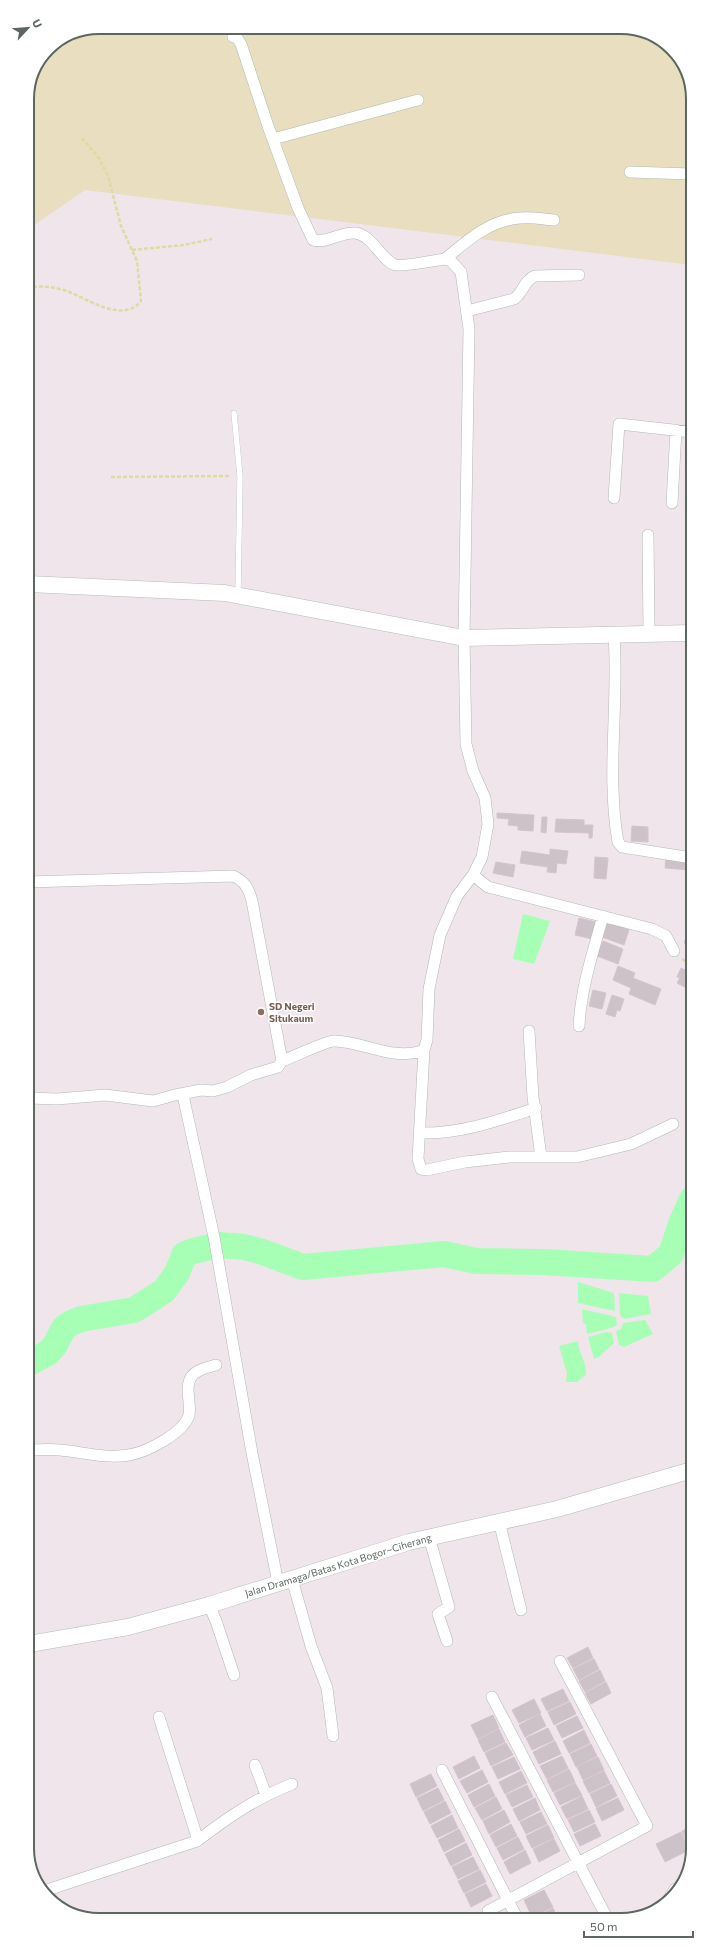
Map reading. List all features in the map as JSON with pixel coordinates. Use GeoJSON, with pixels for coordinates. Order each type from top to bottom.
{"type":"FeatureCollection","features":[{"type":"Feature","properties":{"kind":"street"},"geometry":{"type":"LineString","coordinates":[[233,37],[237,38],[242,44],[273,139],[298,208],[312,240],[322,241],[354,233],[361,235],[389,262],[397,266],[445,259],[451,261],[461,272],[469,329],[464,638],[466,744],[473,771],[485,798],[488,817],[482,857],[473,875],[457,896],[440,935],[429,989],[427,1040],[424,1050],[418,1159],[421,1169],[434,1169],[491,1159],[541,1157],[568,1158],[587,1155],[631,1144],[673,1124]]}},
{"type":"Feature","properties":{"kind":"street"},"geometry":{"type":"LineString","coordinates":[[273,139],[418,100]]}},
{"type":"Feature","properties":{"kind":"street"},"geometry":{"type":"LineString","coordinates":[[630,172],[686,174]]}},
{"type":"Feature","properties":{"kind":"street"},"geometry":{"type":"LineString","coordinates":[[445,259],[476,234],[495,223],[520,218],[554,220]]}},
{"type":"Feature","properties":{"kind":"street"},"geometry":{"type":"LineString","coordinates":[[467,311],[514,299],[519,295],[529,278],[535,276],[579,275]]}},
{"type":"Feature","properties":{"kind":"street"},"geometry":{"type":"LineString","coordinates":[[614,498],[618,424],[686,431]]}},
{"type":"Feature","properties":{"kind":"street"},"geometry":{"type":"LineString","coordinates":[[672,503],[676,430]]}},
{"type":"Feature","properties":{"kind":"street"},"geometry":{"type":"LineString","coordinates":[[648,535],[648,634]]}},
{"type":"Feature","properties":{"kind":"street"},"geometry":{"type":"LineString","coordinates":[[34,584],[205,591],[464,638],[686,633]]}},
{"type":"Feature","properties":{"kind":"street"},"geometry":{"type":"LineString","coordinates":[[614,634],[617,669],[612,757],[618,842],[622,847],[636,851],[686,857]]}},
{"type":"Feature","properties":{"kind":"street"},"geometry":{"type":"LineString","coordinates":[[473,875],[488,887],[652,929],[666,936],[674,951]]}},
{"type":"Feature","properties":{"kind":"street"},"geometry":{"type":"LineString","coordinates":[[34,882],[233,876],[240,879],[250,891],[282,1061]]}},
{"type":"Feature","properties":{"kind":"street"},"geometry":{"type":"LineString","coordinates":[[578,1026],[580,1005],[585,982],[603,916]]}},
{"type":"Feature","properties":{"kind":"street"},"geometry":{"type":"LineString","coordinates":[[529,1031],[541,1157]]}},
{"type":"Feature","properties":{"kind":"street"},"geometry":{"type":"LineString","coordinates":[[34,1098],[57,1099],[105,1094],[153,1101],[227,1087],[251,1075],[278,1067],[282,1061],[333,1041],[394,1053],[412,1053],[424,1050]]}},
{"type":"Feature","properties":{"kind":"street"},"geometry":{"type":"LineString","coordinates":[[183,1095],[285,1581],[327,1688],[333,1736]]}},
{"type":"Feature","properties":{"kind":"street"},"geometry":{"type":"LineString","coordinates":[[420,1133],[437,1133],[479,1127],[536,1108]]}},
{"type":"Feature","properties":{"kind":"street"},"geometry":{"type":"LineString","coordinates":[[34,1450],[60,1450],[111,1457],[131,1455],[159,1443],[177,1431],[188,1417],[190,1403],[188,1382],[195,1372],[216,1365]]}},
{"type":"Feature","properties":{"kind":"street","name":"Jalan Dramaga/Batas Kota Bogor–Ciherang"},"geometry":{"type":"LineString","coordinates":[[34,1643],[128,1627],[209,1606],[354,1558],[429,1537],[557,1508],[686,1472]]}},
{"type":"Feature","properties":{"kind":"street"},"geometry":{"type":"LineString","coordinates":[[499,1521],[520,1610]]}},
{"type":"Feature","properties":{"kind":"street"},"geometry":{"type":"LineString","coordinates":[[429,1537],[449,1607],[438,1614],[447,1642]]}},
{"type":"Feature","properties":{"kind":"street"},"geometry":{"type":"LineString","coordinates":[[209,1606],[216,1621],[234,1675]]}},
{"type":"Feature","properties":{"kind":"street"},"geometry":{"type":"LineString","coordinates":[[489,1913],[488,1911],[647,1826],[560,1661]]}},
{"type":"Feature","properties":{"kind":"street"},"geometry":{"type":"LineString","coordinates":[[492,1697],[604,1913]]}},
{"type":"Feature","properties":{"kind":"street"},"geometry":{"type":"LineString","coordinates":[[159,1717],[197,1841]]}},
{"type":"Feature","properties":{"kind":"street"},"geometry":{"type":"LineString","coordinates":[[255,1765],[266,1794]]}},
{"type":"Feature","properties":{"kind":"street"},"geometry":{"type":"LineString","coordinates":[[442,1770],[514,1913]]}},
{"type":"Feature","properties":{"kind":"street"},"geometry":{"type":"LineString","coordinates":[[49,1889],[197,1841],[233,1813],[266,1794],[292,1784]]}},
{"type":"Feature","properties":{"kind":"lane"},"geometry":{"type":"LineString","coordinates":[[234,413],[240,476],[238,597]]}},
{"type":"Feature","properties":{"kind":"path"},"geometry":{"type":"LineString","coordinates":[[34,287],[40,286],[53,288],[117,310],[130,310],[136,307],[141,301],[137,261],[121,226],[108,176],[99,158],[81,137]]}},
{"type":"Feature","properties":{"kind":"path"},"geometry":{"type":"LineString","coordinates":[[132,250],[184,245],[212,239]]}},
{"type":"Feature","properties":{"kind":"path"},"geometry":{"type":"LineString","coordinates":[[111,477],[240,476]]}},
{"type":"Feature","properties":{"kind":"shaded area"},"geometry":{"type":"Polygon","coordinates":[[[99,34],[625,34],[638,36],[660,47],[667,53],[675,63],[684,82],[686,99],[686,264],[85,190],[34,225],[34,95],[36,82],[45,63],[53,53],[63,45],[86,35],[99,34]]]}},
{"type":"Feature","properties":{"kind":"shaded area"},"geometry":{"type":"Polygon","coordinates":[[[523,914],[550,921],[534,964],[513,959],[523,914]]]}},
{"type":"Feature","properties":{"kind":"shaded area"},"geometry":{"type":"Polygon","coordinates":[[[578,1282],[614,1293],[615,1311],[578,1303],[578,1282]]]}},
{"type":"Feature","properties":{"kind":"shaded area"},"geometry":{"type":"Polygon","coordinates":[[[619,1293],[648,1296],[651,1314],[624,1319],[620,1315],[619,1293]]]}},
{"type":"Feature","properties":{"kind":"shaded area"},"geometry":{"type":"Polygon","coordinates":[[[582,1309],[616,1317],[617,1325],[608,1329],[587,1334],[586,1324],[583,1323],[582,1309]]]}},
{"type":"Feature","properties":{"kind":"shaded area"},"geometry":{"type":"Polygon","coordinates":[[[645,1320],[653,1334],[624,1347],[619,1345],[616,1331],[621,1329],[623,1323],[645,1320]]]}},
{"type":"Feature","properties":{"kind":"shaded area"},"geometry":{"type":"Polygon","coordinates":[[[607,1332],[612,1333],[614,1343],[599,1357],[594,1359],[588,1337],[607,1332]]]}},
{"type":"Feature","properties":{"kind":"shaded area"},"geometry":{"type":"Polygon","coordinates":[[[578,1341],[586,1367],[586,1375],[577,1382],[566,1382],[567,1373],[559,1346],[578,1341]]]}},
{"type":"Feature","properties":{"kind":"building"},"geometry":{"type":"Polygon","coordinates":[[[497,813],[534,815],[533,831],[518,830],[518,826],[508,825],[509,819],[497,818],[497,813]]]}},
{"type":"Feature","properties":{"kind":"building"},"geometry":{"type":"Polygon","coordinates":[[[542,817],[547,817],[546,833],[541,832],[542,817]]]}},
{"type":"Feature","properties":{"kind":"building"},"geometry":{"type":"Polygon","coordinates":[[[556,819],[584,820],[584,825],[593,825],[592,838],[589,838],[589,833],[555,832],[556,819]]]}},
{"type":"Feature","properties":{"kind":"building"},"geometry":{"type":"Polygon","coordinates":[[[632,826],[648,827],[648,842],[631,841],[632,826]]]}},
{"type":"Feature","properties":{"kind":"building"},"geometry":{"type":"Polygon","coordinates":[[[550,849],[568,851],[566,864],[557,863],[556,873],[547,872],[548,867],[520,863],[522,851],[550,855],[550,849]]]}},
{"type":"Feature","properties":{"kind":"building"},"geometry":{"type":"Polygon","coordinates":[[[666,856],[686,858],[686,870],[665,868],[666,856]]]}},
{"type":"Feature","properties":{"kind":"building"},"geometry":{"type":"Polygon","coordinates":[[[595,857],[608,858],[606,879],[594,878],[595,857]]]}},
{"type":"Feature","properties":{"kind":"building"},"geometry":{"type":"Polygon","coordinates":[[[496,862],[515,865],[513,877],[493,873],[496,862]]]}},
{"type":"Feature","properties":{"kind":"building"},"geometry":{"type":"Polygon","coordinates":[[[579,918],[596,922],[592,939],[575,935],[579,918]]]}},
{"type":"Feature","properties":{"kind":"building"},"geometry":{"type":"Polygon","coordinates":[[[607,922],[629,930],[624,945],[602,937],[607,922]]]}},
{"type":"Feature","properties":{"kind":"building"},"geometry":{"type":"Polygon","coordinates":[[[603,941],[623,949],[618,964],[597,956],[603,941]]]}},
{"type":"Feature","properties":{"kind":"building"},"geometry":{"type":"Polygon","coordinates":[[[618,966],[635,973],[633,978],[661,989],[655,1005],[629,994],[631,988],[613,980],[618,966]]]}},
{"type":"Feature","properties":{"kind":"building"},"geometry":{"type":"Polygon","coordinates":[[[681,968],[685,970],[686,968],[686,988],[677,983],[680,978],[677,977],[681,968]]]}},
{"type":"Feature","properties":{"kind":"building"},"geometry":{"type":"Polygon","coordinates":[[[593,990],[606,993],[602,1009],[589,1006],[593,990]]]}},
{"type":"Feature","properties":{"kind":"building"},"geometry":{"type":"Polygon","coordinates":[[[612,995],[624,999],[620,1011],[617,1010],[615,1017],[606,1014],[612,995]]]}},
{"type":"Feature","properties":{"kind":"building"},"geometry":{"type":"Polygon","coordinates":[[[588,1647],[593,1658],[573,1668],[567,1658],[588,1647]]]}},
{"type":"Feature","properties":{"kind":"building"},"geometry":{"type":"Polygon","coordinates":[[[594,1659],[599,1669],[579,1680],[573,1669],[594,1659]]]}},
{"type":"Feature","properties":{"kind":"building"},"geometry":{"type":"Polygon","coordinates":[[[600,1670],[605,1681],[585,1692],[579,1681],[600,1670]]]}},
{"type":"Feature","properties":{"kind":"building"},"geometry":{"type":"Polygon","coordinates":[[[606,1682],[611,1693],[591,1704],[585,1693],[606,1682]]]}},
{"type":"Feature","properties":{"kind":"building"},"geometry":{"type":"Polygon","coordinates":[[[563,1689],[569,1701],[547,1711],[541,1699],[563,1689]]]}},
{"type":"Feature","properties":{"kind":"building"},"geometry":{"type":"Polygon","coordinates":[[[534,1699],[541,1713],[519,1723],[512,1710],[534,1699]]]}},
{"type":"Feature","properties":{"kind":"building"},"geometry":{"type":"Polygon","coordinates":[[[570,1702],[576,1714],[554,1725],[548,1712],[570,1702]]]}},
{"type":"Feature","properties":{"kind":"building"},"geometry":{"type":"Polygon","coordinates":[[[540,1714],[546,1726],[525,1737],[519,1725],[540,1714]]]}},
{"type":"Feature","properties":{"kind":"building"},"geometry":{"type":"Polygon","coordinates":[[[493,1715],[499,1728],[478,1739],[471,1725],[493,1715]]]}},
{"type":"Feature","properties":{"kind":"building"},"geometry":{"type":"Polygon","coordinates":[[[577,1716],[583,1728],[562,1738],[556,1726],[577,1716]]]}},
{"type":"Feature","properties":{"kind":"building"},"geometry":{"type":"Polygon","coordinates":[[[548,1728],[554,1740],[532,1750],[526,1738],[548,1728]]]}},
{"type":"Feature","properties":{"kind":"building"},"geometry":{"type":"Polygon","coordinates":[[[499,1729],[505,1742],[484,1752],[478,1740],[499,1729]]]}},
{"type":"Feature","properties":{"kind":"building"},"geometry":{"type":"Polygon","coordinates":[[[584,1730],[590,1743],[569,1753],[563,1741],[584,1730]]]}},
{"type":"Feature","properties":{"kind":"building"},"geometry":{"type":"Polygon","coordinates":[[[555,1741],[561,1754],[539,1764],[533,1752],[555,1741]]]}},
{"type":"Feature","properties":{"kind":"building"},"geometry":{"type":"Polygon","coordinates":[[[506,1743],[513,1755],[491,1766],[485,1753],[506,1743]]]}},
{"type":"Feature","properties":{"kind":"building"},"geometry":{"type":"Polygon","coordinates":[[[591,1744],[597,1756],[576,1767],[570,1754],[591,1744]]]}},
{"type":"Feature","properties":{"kind":"building"},"geometry":{"type":"Polygon","coordinates":[[[474,1756],[480,1768],[459,1779],[453,1767],[474,1756]]]}},
{"type":"Feature","properties":{"kind":"building"},"geometry":{"type":"Polygon","coordinates":[[[562,1756],[568,1768],[547,1779],[540,1766],[562,1756]]]}},
{"type":"Feature","properties":{"kind":"building"},"geometry":{"type":"Polygon","coordinates":[[[514,1757],[520,1769],[498,1779],[492,1767],[514,1757]]]}},
{"type":"Feature","properties":{"kind":"building"},"geometry":{"type":"Polygon","coordinates":[[[598,1757],[604,1770],[583,1780],[577,1767],[598,1757]]]}},
{"type":"Feature","properties":{"kind":"building"},"geometry":{"type":"Polygon","coordinates":[[[569,1769],[575,1782],[553,1792],[547,1780],[569,1769]]]}},
{"type":"Feature","properties":{"kind":"building"},"geometry":{"type":"Polygon","coordinates":[[[482,1770],[488,1782],[467,1793],[460,1781],[482,1770]]]}},
{"type":"Feature","properties":{"kind":"building"},"geometry":{"type":"Polygon","coordinates":[[[521,1771],[527,1783],[505,1794],[499,1782],[521,1771]]]}},
{"type":"Feature","properties":{"kind":"building"},"geometry":{"type":"Polygon","coordinates":[[[604,1771],[610,1783],[589,1793],[583,1781],[604,1771]]]}},
{"type":"Feature","properties":{"kind":"building"},"geometry":{"type":"Polygon","coordinates":[[[431,1774],[437,1786],[416,1797],[410,1784],[431,1774]]]}},
{"type":"Feature","properties":{"kind":"building"},"geometry":{"type":"Polygon","coordinates":[[[575,1783],[582,1795],[560,1805],[554,1793],[575,1783]]]}},
{"type":"Feature","properties":{"kind":"building"},"geometry":{"type":"Polygon","coordinates":[[[489,1784],[495,1796],[474,1807],[468,1795],[489,1784]]]}},
{"type":"Feature","properties":{"kind":"building"},"geometry":{"type":"Polygon","coordinates":[[[611,1784],[617,1796],[596,1807],[590,1794],[611,1784]]]}},
{"type":"Feature","properties":{"kind":"building"},"geometry":{"type":"Polygon","coordinates":[[[527,1785],[533,1797],[512,1807],[506,1795],[527,1785]]]}},
{"type":"Feature","properties":{"kind":"building"},"geometry":{"type":"Polygon","coordinates":[[[438,1788],[444,1800],[423,1811],[417,1798],[438,1788]]]}},
{"type":"Feature","properties":{"kind":"building"},"geometry":{"type":"Polygon","coordinates":[[[582,1796],[588,1809],[567,1819],[561,1807],[582,1796]]]}},
{"type":"Feature","properties":{"kind":"building"},"geometry":{"type":"Polygon","coordinates":[[[496,1797],[502,1809],[482,1820],[475,1808],[496,1797]]]}},
{"type":"Feature","properties":{"kind":"building"},"geometry":{"type":"Polygon","coordinates":[[[535,1798],[540,1810],[519,1821],[513,1809],[535,1798]]]}},
{"type":"Feature","properties":{"kind":"building"},"geometry":{"type":"Polygon","coordinates":[[[618,1798],[624,1810],[602,1821],[596,1808],[618,1798]]]}},
{"type":"Feature","properties":{"kind":"building"},"geometry":{"type":"Polygon","coordinates":[[[445,1801],[451,1813],[430,1824],[424,1812],[445,1801]]]}},
{"type":"Feature","properties":{"kind":"building"},"geometry":{"type":"Polygon","coordinates":[[[504,1810],[510,1822],[489,1834],[483,1821],[504,1810]]]}},
{"type":"Feature","properties":{"kind":"building"},"geometry":{"type":"Polygon","coordinates":[[[589,1810],[595,1822],[574,1832],[568,1820],[589,1810]]]}},
{"type":"Feature","properties":{"kind":"building"},"geometry":{"type":"Polygon","coordinates":[[[541,1812],[547,1824],[526,1834],[520,1822],[541,1812]]]}},
{"type":"Feature","properties":{"kind":"building"},"geometry":{"type":"Polygon","coordinates":[[[452,1815],[458,1828],[437,1838],[431,1826],[452,1815]]]}},
{"type":"Feature","properties":{"kind":"building"},"geometry":{"type":"Polygon","coordinates":[[[511,1824],[517,1836],[496,1847],[490,1835],[511,1824]]]}},
{"type":"Feature","properties":{"kind":"building"},"geometry":{"type":"Polygon","coordinates":[[[595,1824],[601,1836],[580,1846],[574,1834],[595,1824]]]}},
{"type":"Feature","properties":{"kind":"building"},"geometry":{"type":"Polygon","coordinates":[[[548,1825],[554,1838],[532,1848],[526,1836],[548,1825]]]}},
{"type":"Feature","properties":{"kind":"building"},"geometry":{"type":"Polygon","coordinates":[[[459,1829],[465,1841],[444,1852],[438,1840],[459,1829]]]}},
{"type":"Feature","properties":{"kind":"building"},"geometry":{"type":"Polygon","coordinates":[[[686,1829],[686,1840],[682,1831],[686,1829]]]}},
{"type":"Feature","properties":{"kind":"building"},"geometry":{"type":"Polygon","coordinates":[[[681,1832],[686,1843],[686,1852],[665,1862],[656,1844],[681,1832]]]}},
{"type":"Feature","properties":{"kind":"building"},"geometry":{"type":"Polygon","coordinates":[[[518,1837],[524,1849],[503,1860],[497,1848],[518,1837]]]}},
{"type":"Feature","properties":{"kind":"building"},"geometry":{"type":"Polygon","coordinates":[[[554,1839],[560,1851],[539,1862],[533,1849],[554,1839]]]}},
{"type":"Feature","properties":{"kind":"building"},"geometry":{"type":"Polygon","coordinates":[[[466,1843],[472,1855],[451,1866],[445,1854],[466,1843]]]}},
{"type":"Feature","properties":{"kind":"building"},"geometry":{"type":"Polygon","coordinates":[[[525,1850],[531,1863],[510,1874],[504,1862],[525,1850]]]}},
{"type":"Feature","properties":{"kind":"building"},"geometry":{"type":"Polygon","coordinates":[[[473,1857],[479,1869],[458,1879],[452,1867],[473,1857]]]}},
{"type":"Feature","properties":{"kind":"building"},"geometry":{"type":"Polygon","coordinates":[[[480,1870],[486,1882],[464,1893],[458,1881],[480,1870]]]}},
{"type":"Feature","properties":{"kind":"building"},"geometry":{"type":"Polygon","coordinates":[[[486,1884],[492,1896],[471,1907],[465,1894],[486,1884]]]}},
{"type":"Feature","properties":{"kind":"building"},"geometry":{"type":"Polygon","coordinates":[[[544,1890],[553,1907],[540,1913],[530,1913],[524,1900],[544,1890]]]}},
{"type":"Feature","properties":{"kind":"building"},"geometry":{"type":"Polygon","coordinates":[[[553,1908],[556,1913],[544,1913],[553,1908]]]}},
{"type":"Feature","properties":{"kind":"waterway"},"geometry":{"type":"LineString","coordinates":[[34,1360],[48,1353],[55,1345],[64,1328],[71,1323],[81,1319],[134,1310],[164,1291],[177,1273],[184,1255],[193,1251],[220,1245],[244,1247],[260,1251],[303,1267],[444,1254],[476,1261],[544,1262],[653,1269],[671,1254],[686,1213]]}},
{"type":"Feature","properties":{"kind":"place","name":"SD Negeri Situkaum"},"geometry":{"type":"Point","coordinates":[261,1012]}}]}
